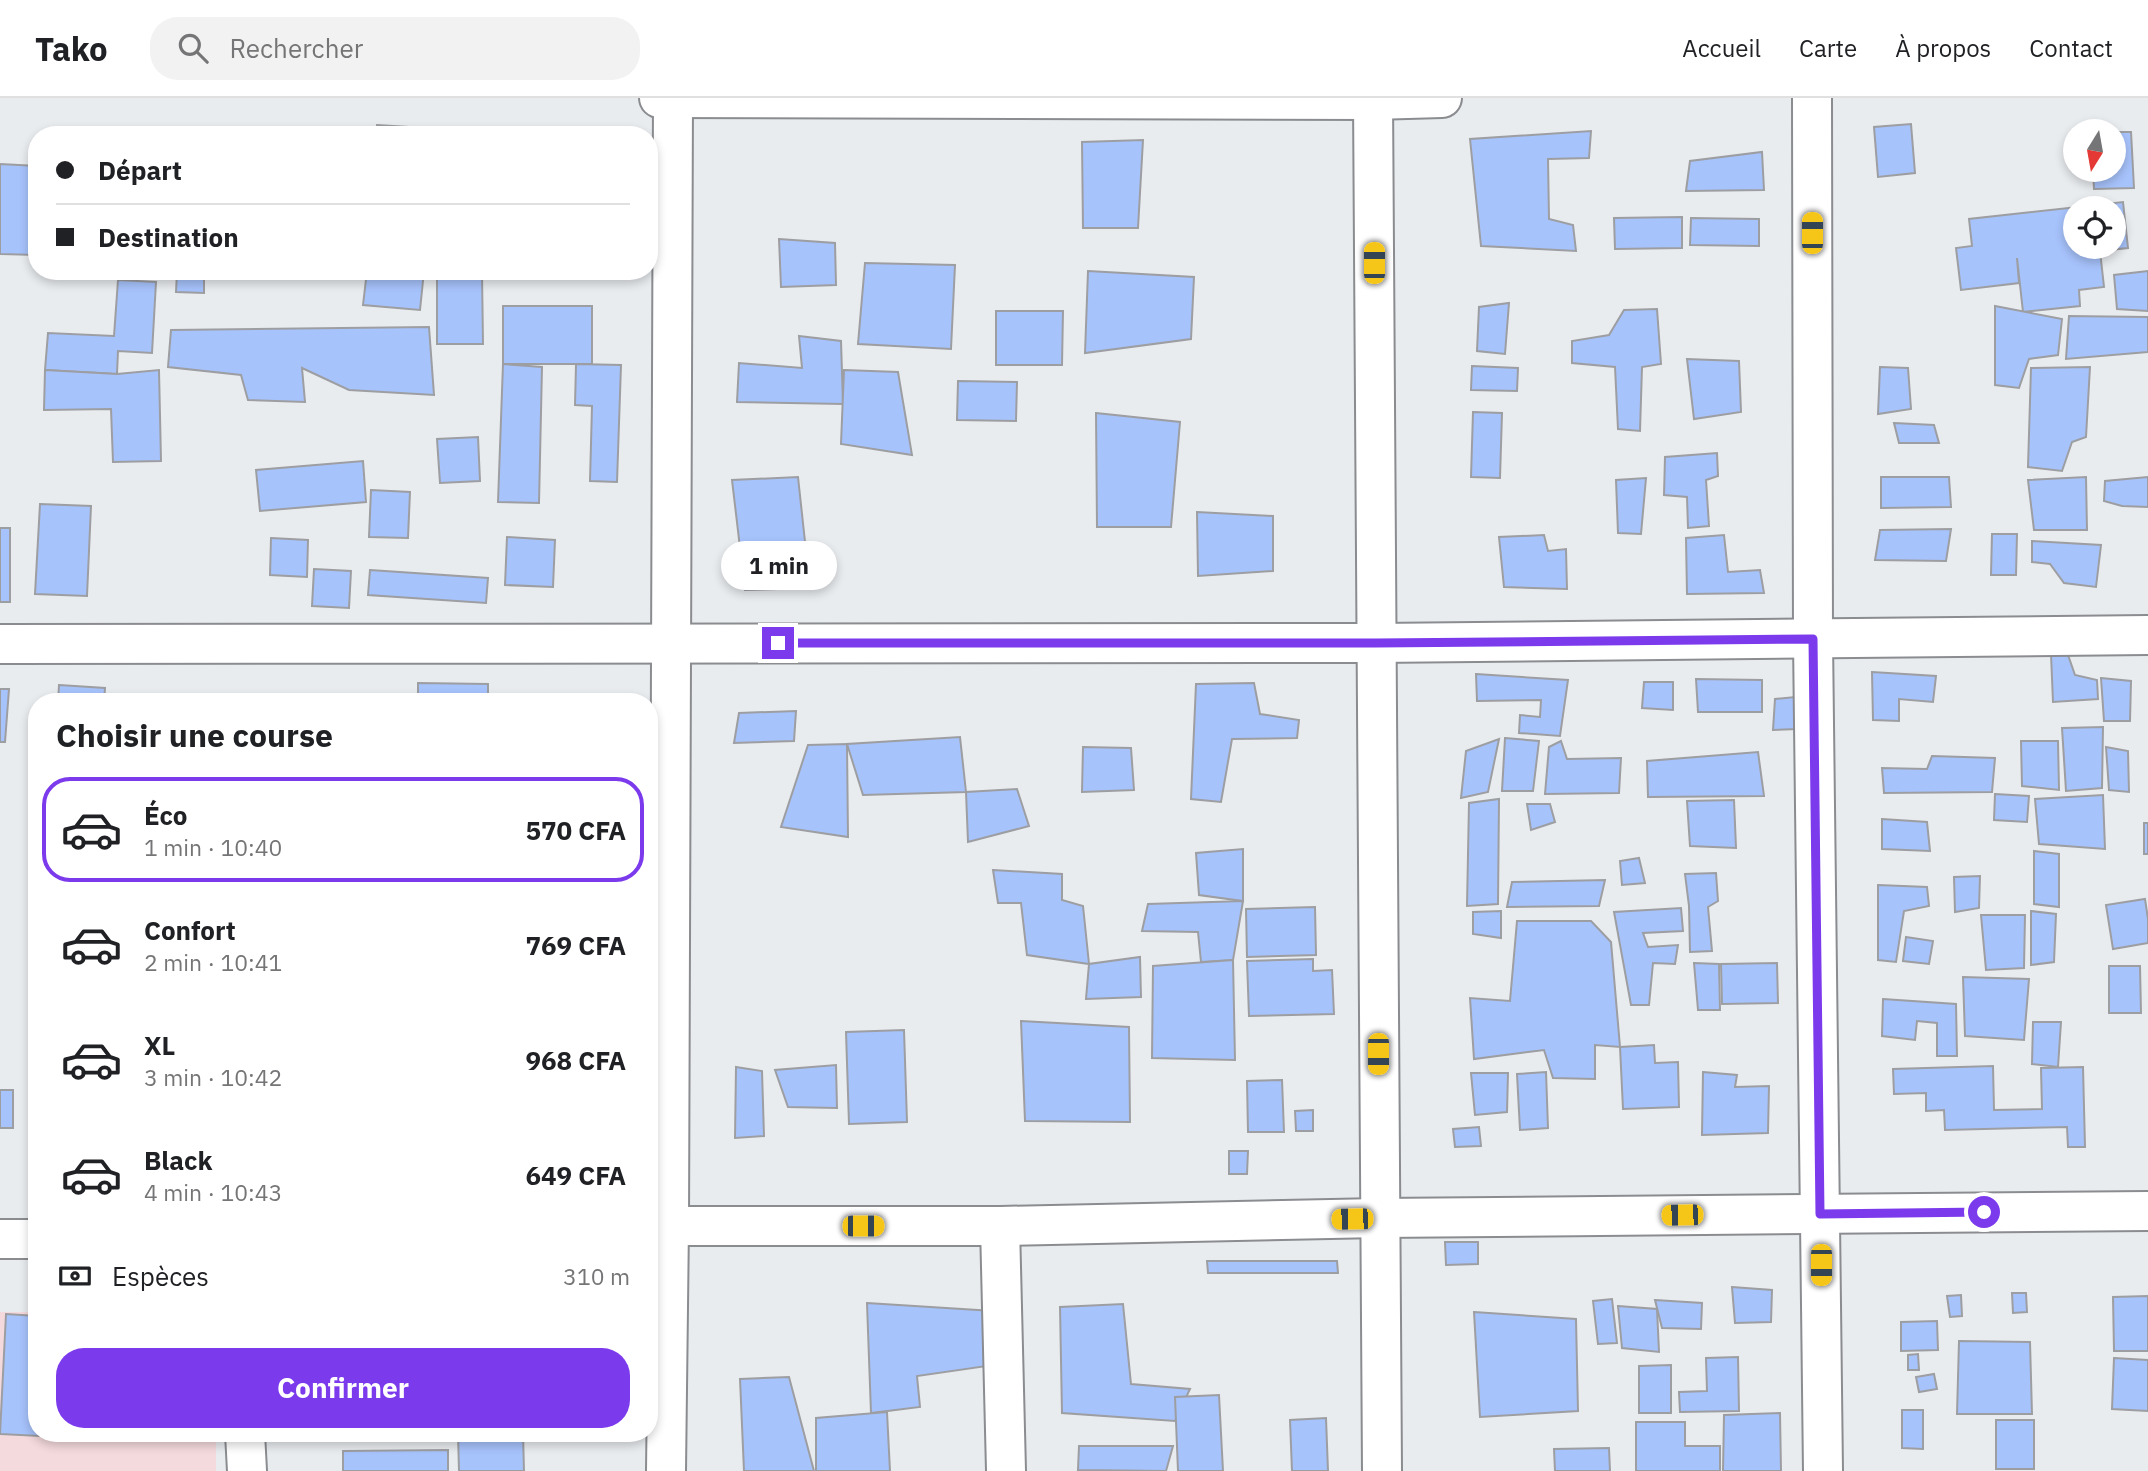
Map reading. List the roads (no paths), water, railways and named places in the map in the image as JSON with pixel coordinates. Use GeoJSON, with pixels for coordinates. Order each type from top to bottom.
{"type":"FeatureCollection","features":[{"type":"Feature","properties":{"kind":"street"},"geometry":{"type":"LineString","coordinates":[[659,98],[1442,98]]}},
{"type":"Feature","properties":{"kind":"street"},"geometry":{"type":"LineString","coordinates":[[666,1471],[659,1225],[670,643],[673,98]]}},
{"type":"Feature","properties":{"kind":"street"},"geometry":{"type":"LineString","coordinates":[[1812,98],[1813,639],[1823,1471]]}},
{"type":"Feature","properties":{"kind":"street"},"geometry":{"type":"LineString","coordinates":[[1373,99],[1382,1471]]}},
{"type":"Feature","properties":{"kind":"street"},"geometry":{"type":"LineString","coordinates":[[0,644],[1376,643],[2148,635]]}},
{"type":"Feature","properties":{"kind":"street"},"geometry":{"type":"LineString","coordinates":[[659,1225],[1000,1226],[2148,1211]]}},
{"type":"Feature","properties":{"kind":"street"},"geometry":{"type":"LineString","coordinates":[[1000,1226],[1006,1471]]}},
{"type":"Feature","properties":{"kind":"street"},"geometry":{"type":"LineString","coordinates":[[0,1239],[28,1239]]}},
{"type":"Feature","properties":{"kind":"street"},"geometry":{"type":"LineString","coordinates":[[245,1442],[247,1471]]}}]}
